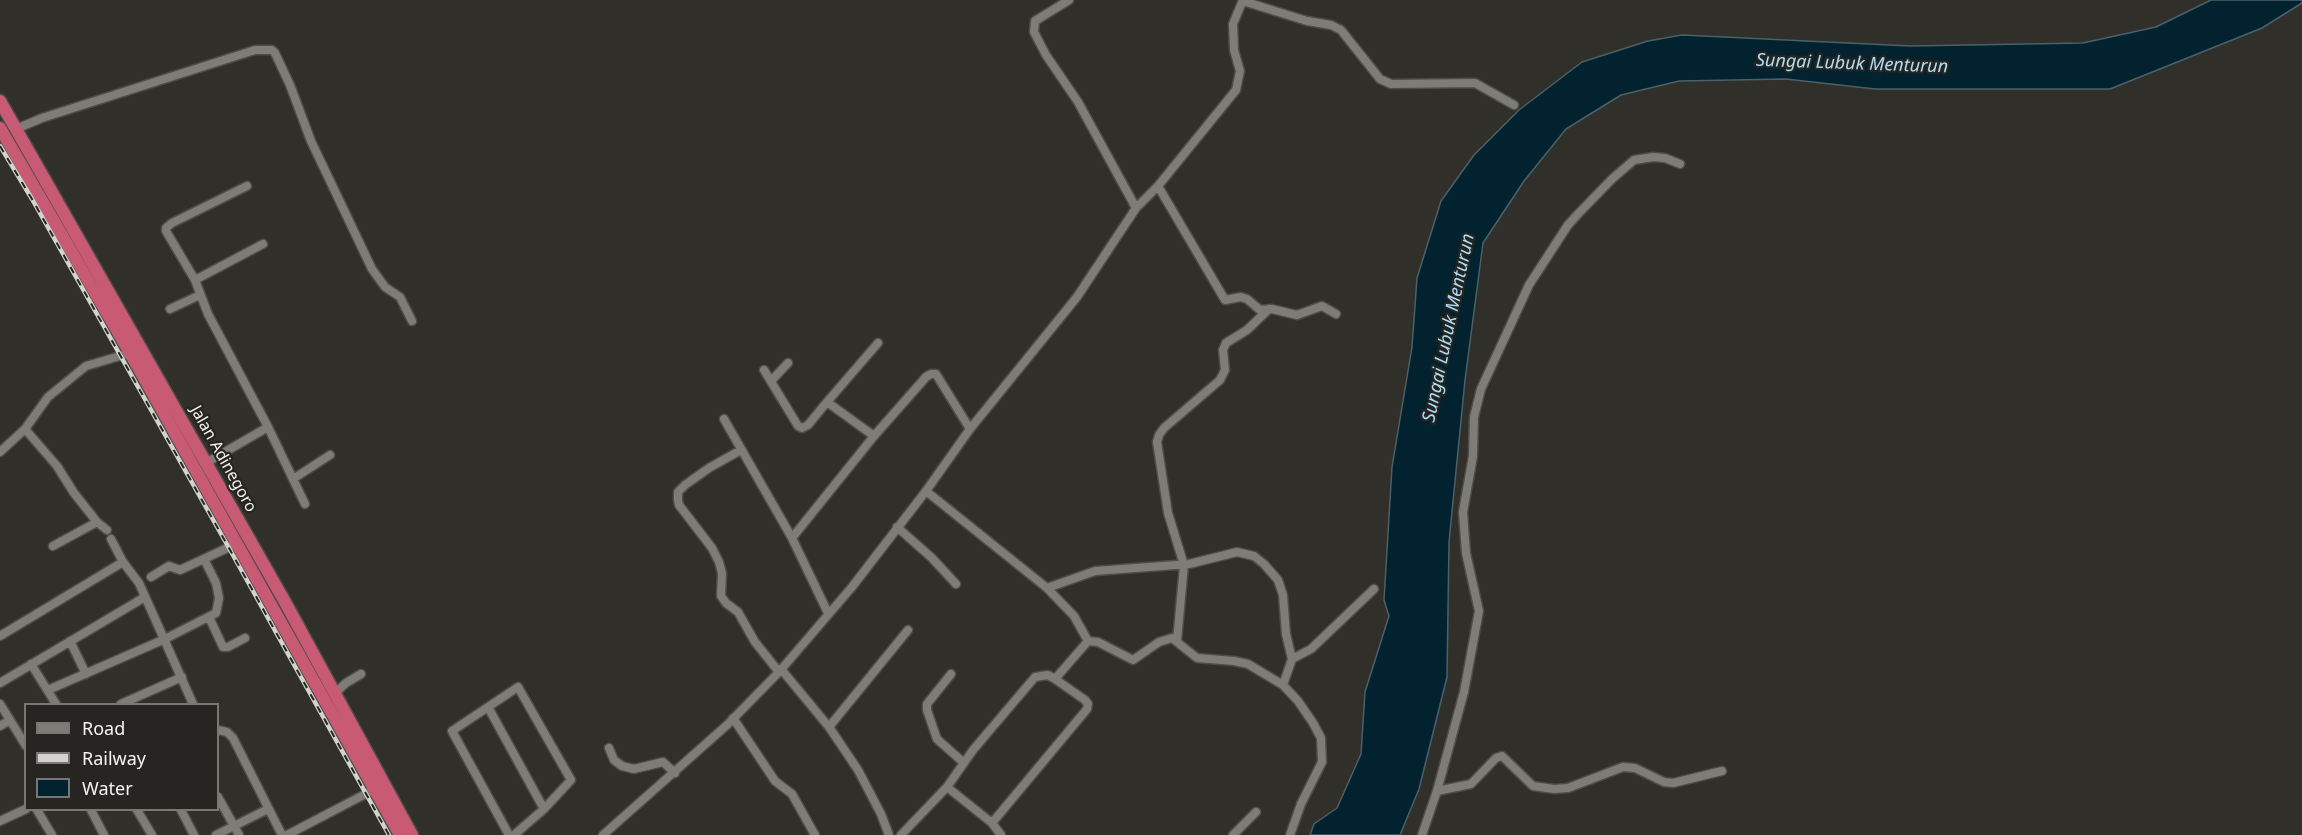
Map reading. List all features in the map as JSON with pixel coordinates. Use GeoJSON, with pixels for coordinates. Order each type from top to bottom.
{"type":"FeatureCollection","features":[{"type":"Feature","properties":{"kind":"highway","name":"Jalan Adinegoro"},"geometry":{"type":"LineString","coordinates":[[0,102],[285,602],[412,835]]}},
{"type":"Feature","properties":{"kind":"highway","name":"Jalan Adinegoro"},"geometry":{"type":"LineString","coordinates":[[0,128],[130,353],[400,835]]}},
{"type":"Feature","properties":{"kind":"highway"},"geometry":{"type":"LineString","coordinates":[[261,589],[267,588],[272,582]]}},
{"type":"Feature","properties":{"kind":"highway"},"geometry":{"type":"LineString","coordinates":[[272,608],[285,602]]}},
{"type":"Feature","properties":{"kind":"street"},"geometry":{"type":"LineString","coordinates":[[1069,0],[1035,21],[1034,32],[1046,55],[1078,102],[1136,208]]}},
{"type":"Feature","properties":{"kind":"street"},"geometry":{"type":"LineString","coordinates":[[603,835],[734,718],[780,670],[852,587],[926,491],[970,429],[1077,297],[1136,208],[1158,186],[1236,90],[1240,71],[1234,50],[1233,24],[1243,1],[1307,21],[1331,25],[1341,30],[1380,79],[1391,84],[1474,83],[1514,105]]}},
{"type":"Feature","properties":{"kind":"street"},"geometry":{"type":"LineString","coordinates":[[16,129],[42,118],[255,50],[272,50],[290,85],[311,141],[372,269],[385,287],[400,297],[412,321]]}},
{"type":"Feature","properties":{"kind":"street"},"geometry":{"type":"LineString","coordinates":[[1422,835],[1437,791],[1464,693],[1479,611],[1466,553],[1463,512],[1473,456],[1474,417],[1481,389],[1530,285],[1568,225],[1612,179],[1634,160],[1659,157],[1680,164]]}},
{"type":"Feature","properties":{"kind":"street"},"geometry":{"type":"LineString","coordinates":[[247,186],[166,228],[178,254],[195,280],[200,295],[305,504]]}},
{"type":"Feature","properties":{"kind":"street"},"geometry":{"type":"LineString","coordinates":[[1158,186],[1222,297],[1229,300],[1241,297],[1247,299],[1260,310],[1269,309],[1297,315],[1322,306],[1336,314]]}},
{"type":"Feature","properties":{"kind":"street"},"geometry":{"type":"LineString","coordinates":[[195,280],[262,244]]}},
{"type":"Feature","properties":{"kind":"street"},"geometry":{"type":"LineString","coordinates":[[170,309],[200,295]]}},
{"type":"Feature","properties":{"kind":"street"},"geometry":{"type":"LineString","coordinates":[[1176,641],[1184,565],[1167,513],[1158,450],[1159,435],[1164,428],[1220,381],[1225,370],[1223,350],[1226,343],[1247,330],[1269,309]]}},
{"type":"Feature","properties":{"kind":"street"},"geometry":{"type":"LineString","coordinates":[[764,370],[798,426],[802,428],[808,424],[878,343]]}},
{"type":"Feature","properties":{"kind":"street"},"geometry":{"type":"LineString","coordinates":[[0,452],[25,429],[48,397],[86,366],[130,353]]}},
{"type":"Feature","properties":{"kind":"street"},"geometry":{"type":"LineString","coordinates":[[772,380],[788,363]]}},
{"type":"Feature","properties":{"kind":"street"},"geometry":{"type":"LineString","coordinates":[[792,538],[874,436],[926,377],[936,374],[970,429]]}},
{"type":"Feature","properties":{"kind":"street"},"geometry":{"type":"LineString","coordinates":[[827,402],[874,436]]}},
{"type":"Feature","properties":{"kind":"street"},"geometry":{"type":"LineString","coordinates":[[724,419],[792,538],[828,613]]}},
{"type":"Feature","properties":{"kind":"street"},"geometry":{"type":"LineString","coordinates":[[206,463],[268,427]]}},
{"type":"Feature","properties":{"kind":"street"},"geometry":{"type":"LineString","coordinates":[[25,429],[57,466],[74,494],[97,522],[107,530]]}},
{"type":"Feature","properties":{"kind":"street"},"geometry":{"type":"LineString","coordinates":[[741,450],[685,485],[678,492],[679,504],[716,554],[722,568],[721,596],[738,612],[755,642],[829,727],[858,770],[882,814],[889,835]]}},
{"type":"Feature","properties":{"kind":"street"},"geometry":{"type":"LineString","coordinates":[[293,479],[330,455]]}},
{"type":"Feature","properties":{"kind":"street"},"geometry":{"type":"LineString","coordinates":[[926,491],[1047,588],[1074,616],[1088,641]]}},
{"type":"Feature","properties":{"kind":"street"},"geometry":{"type":"LineString","coordinates":[[53,546],[97,522]]}},
{"type":"Feature","properties":{"kind":"street"},"geometry":{"type":"LineString","coordinates":[[897,527],[932,558],[956,584]]}},
{"type":"Feature","properties":{"kind":"street"},"geometry":{"type":"LineString","coordinates":[[111,539],[123,562],[139,583],[192,703]]}},
{"type":"Feature","properties":{"kind":"street"},"geometry":{"type":"LineString","coordinates":[[151,577],[169,566],[180,570],[236,544]]}},
{"type":"Feature","properties":{"kind":"street"},"geometry":{"type":"LineString","coordinates":[[1047,588],[1095,571],[1184,565],[1237,552],[1254,556],[1278,580],[1283,595],[1292,659],[1290,671],[1283,685]]}},
{"type":"Feature","properties":{"kind":"street"},"geometry":{"type":"LineString","coordinates":[[48,690],[165,639],[186,626],[216,613],[219,598],[216,583],[204,560]]}},
{"type":"Feature","properties":{"kind":"street"},"geometry":{"type":"LineString","coordinates":[[0,636],[123,562]]}},
{"type":"Feature","properties":{"kind":"street"},"geometry":{"type":"LineString","coordinates":[[1292,659],[1311,649],[1374,589]]}},
{"type":"Feature","properties":{"kind":"street"},"geometry":{"type":"LineString","coordinates":[[0,683],[145,597]]}},
{"type":"Feature","properties":{"kind":"street"},"geometry":{"type":"LineString","coordinates":[[209,617],[223,647],[228,647],[246,638]]}},
{"type":"Feature","properties":{"kind":"street"},"geometry":{"type":"LineString","coordinates":[[829,727],[908,630]]}},
{"type":"Feature","properties":{"kind":"street"},"geometry":{"type":"LineString","coordinates":[[1088,641],[1098,642],[1131,660],[1167,638],[1172,638],[1197,658],[1234,660],[1248,664],[1283,685],[1298,701],[1321,738],[1322,762],[1301,804],[1290,835]]}},
{"type":"Feature","properties":{"kind":"street"},"geometry":{"type":"LineString","coordinates":[[70,641],[86,674]]}},
{"type":"Feature","properties":{"kind":"street"},"geometry":{"type":"LineString","coordinates":[[1055,679],[1088,641]]}},
{"type":"Feature","properties":{"kind":"street"},"geometry":{"type":"LineString","coordinates":[[31,664],[55,703]]}},
{"type":"Feature","properties":{"kind":"street"},"geometry":{"type":"LineString","coordinates":[[334,694],[361,674]]}},
{"type":"Feature","properties":{"kind":"street"},"geometry":{"type":"LineString","coordinates":[[951,674],[927,704],[927,710],[937,739],[964,763]]}},
{"type":"Feature","properties":{"kind":"street"},"geometry":{"type":"LineString","coordinates":[[901,835],[947,787],[1035,676],[1048,675],[1085,700],[1088,704],[1087,709],[992,824]]}},
{"type":"Feature","properties":{"kind":"street"},"geometry":{"type":"LineString","coordinates":[[125,703],[182,677]]}},
{"type":"Feature","properties":{"kind":"street"},"geometry":{"type":"LineString","coordinates":[[509,835],[452,731],[519,687],[571,779],[544,809],[514,835]]}},
{"type":"Feature","properties":{"kind":"street"},"geometry":{"type":"LineString","coordinates":[[0,704],[24,743]]}},
{"type":"Feature","properties":{"kind":"street"},"geometry":{"type":"LineString","coordinates":[[488,707],[544,809]]}},
{"type":"Feature","properties":{"kind":"street"},"geometry":{"type":"LineString","coordinates":[[734,718],[775,781],[792,794],[815,835]]}},
{"type":"Feature","properties":{"kind":"street"},"geometry":{"type":"LineString","coordinates":[[0,726],[10,720]]}},
{"type":"Feature","properties":{"kind":"street"},"geometry":{"type":"LineString","coordinates":[[219,730],[227,732],[233,738],[282,835]]}},
{"type":"Feature","properties":{"kind":"street"},"geometry":{"type":"LineString","coordinates":[[609,748],[614,760],[622,766],[634,769],[663,762],[675,773]]}},
{"type":"Feature","properties":{"kind":"street"},"geometry":{"type":"LineString","coordinates":[[1437,791],[1471,784],[1496,758],[1502,756],[1533,786],[1554,789],[1568,788],[1623,767],[1635,768],[1664,782],[1673,783],[1722,771]]}},
{"type":"Feature","properties":{"kind":"street"},"geometry":{"type":"LineString","coordinates":[[947,787],[992,824],[1001,835]]}},
{"type":"Feature","properties":{"kind":"street"},"geometry":{"type":"LineString","coordinates":[[287,835],[375,789]]}},
{"type":"Feature","properties":{"kind":"street"},"geometry":{"type":"LineString","coordinates":[[219,799],[239,835]]}},
{"type":"Feature","properties":{"kind":"street"},"geometry":{"type":"LineString","coordinates":[[216,835],[267,809]]}},
{"type":"Feature","properties":{"kind":"street"},"geometry":{"type":"LineString","coordinates":[[0,821],[24,810]]}},
{"type":"Feature","properties":{"kind":"street"},"geometry":{"type":"LineString","coordinates":[[38,811],[52,835]]}},
{"type":"Feature","properties":{"kind":"street"},"geometry":{"type":"LineString","coordinates":[[92,811],[104,835]]}},
{"type":"Feature","properties":{"kind":"street"},"geometry":{"type":"LineString","coordinates":[[138,811],[152,835]]}},
{"type":"Feature","properties":{"kind":"street"},"geometry":{"type":"LineString","coordinates":[[182,811],[194,835]]}},
{"type":"Feature","properties":{"kind":"street"},"geometry":{"type":"LineString","coordinates":[[1233,835],[1256,812]]}},
{"type":"Feature","properties":{"kind":"water","name":"Sungai Lubuk Menturun"},"geometry":{"type":"Polygon","coordinates":[[[2211,0],[2302,0],[2302,3],[2262,28],[2110,89],[1875,89],[1786,79],[1679,81],[1621,95],[1566,129],[1524,181],[1483,243],[1465,380],[1449,542],[1447,677],[1419,789],[1400,835],[1310,835],[1314,824],[1337,808],[1361,754],[1365,692],[1389,616],[1384,600],[1392,467],[1412,347],[1417,278],[1441,201],[1474,155],[1519,110],[1582,62],[1648,41],[1682,35],[1910,46],[2083,43],[2156,27],[2211,0]]]}},
{"type":"Feature","properties":{"kind":"railway"},"geometry":{"type":"LineString","coordinates":[[0,146],[32,199],[389,835]]}}]}
